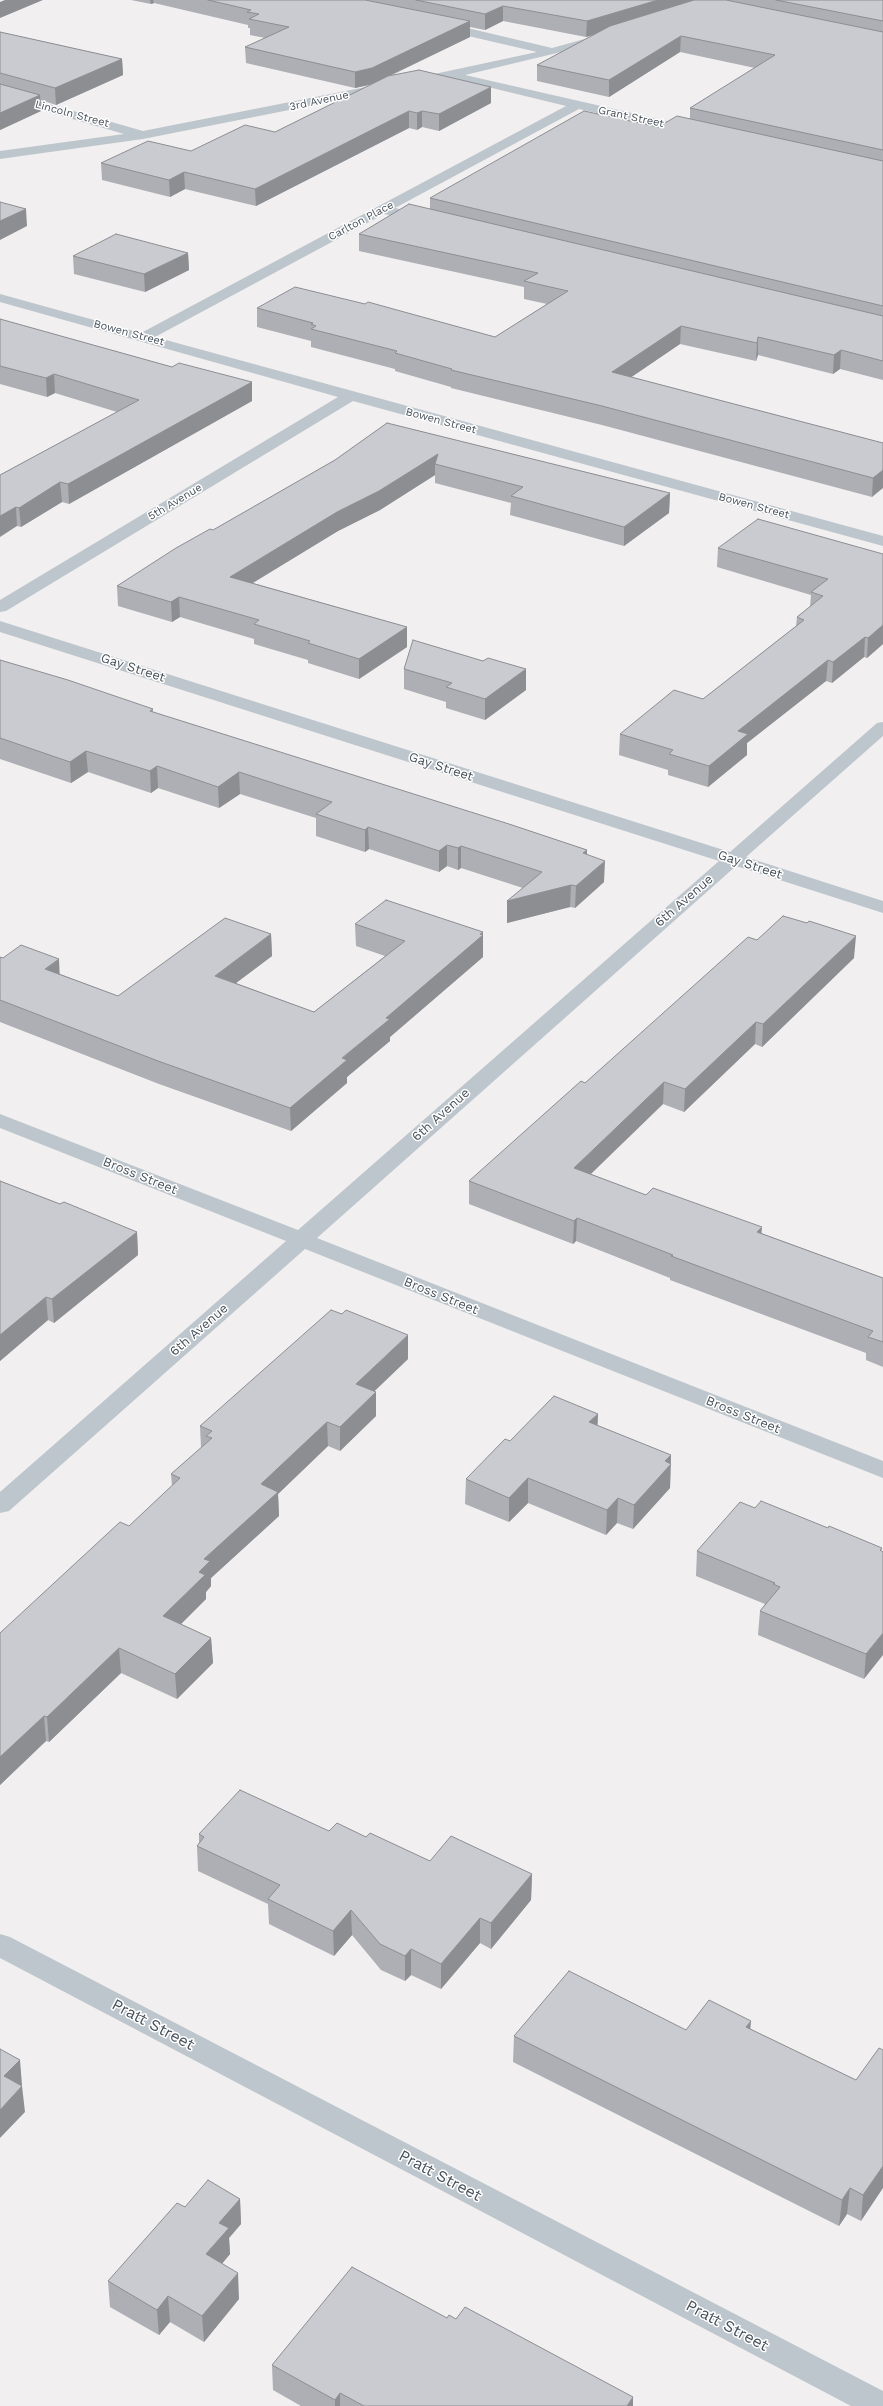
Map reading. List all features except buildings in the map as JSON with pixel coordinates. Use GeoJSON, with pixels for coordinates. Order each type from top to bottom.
{"type":"FeatureCollection","features":[{"type":"Feature","properties":{"kind":"street"},"geometry":{"type":"LineString","coordinates":[[432,24],[553,52]]}},
{"type":"Feature","properties":{"kind":"street","name":"3rd Avenue"},"geometry":{"type":"LineString","coordinates":[[0,155],[143,135],[449,75],[553,52],[609,37]]}},
{"type":"Feature","properties":{"kind":"street","name":"Grant Street"},"geometry":{"type":"LineString","coordinates":[[449,75],[706,134]]}},
{"type":"Feature","properties":{"kind":"street","name":"Lincoln Street"},"geometry":{"type":"LineString","coordinates":[[0,94],[143,135]]}},
{"type":"Feature","properties":{"kind":"street","name":"Carlton Place"},"geometry":{"type":"LineString","coordinates":[[144,337],[577,105]]}},
{"type":"Feature","properties":{"kind":"street"},"geometry":{"type":"LineString","coordinates":[[382,209],[436,222]]}},
{"type":"Feature","properties":{"kind":"street","name":"Bowen Street"},"geometry":{"type":"LineString","coordinates":[[0,298],[351,396],[883,541]]}},
{"type":"Feature","properties":{"kind":"street","name":"5th Avenue"},"geometry":{"type":"LineString","coordinates":[[0,607],[351,396]]}},
{"type":"Feature","properties":{"kind":"street","name":"Gay Street"},"geometry":{"type":"LineString","coordinates":[[0,626],[883,907]]}},
{"type":"Feature","properties":{"kind":"street","name":"6th Avenue"},"geometry":{"type":"LineString","coordinates":[[0,1505],[731,859],[883,727]]}},
{"type":"Feature","properties":{"kind":"street","name":"Bross Street"},"geometry":{"type":"LineString","coordinates":[[0,1120],[883,1470]]}},
{"type":"Feature","properties":{"kind":"street","name":"Pratt Street"},"geometry":{"type":"LineString","coordinates":[[0,1945],[881,2406]]}}]}
